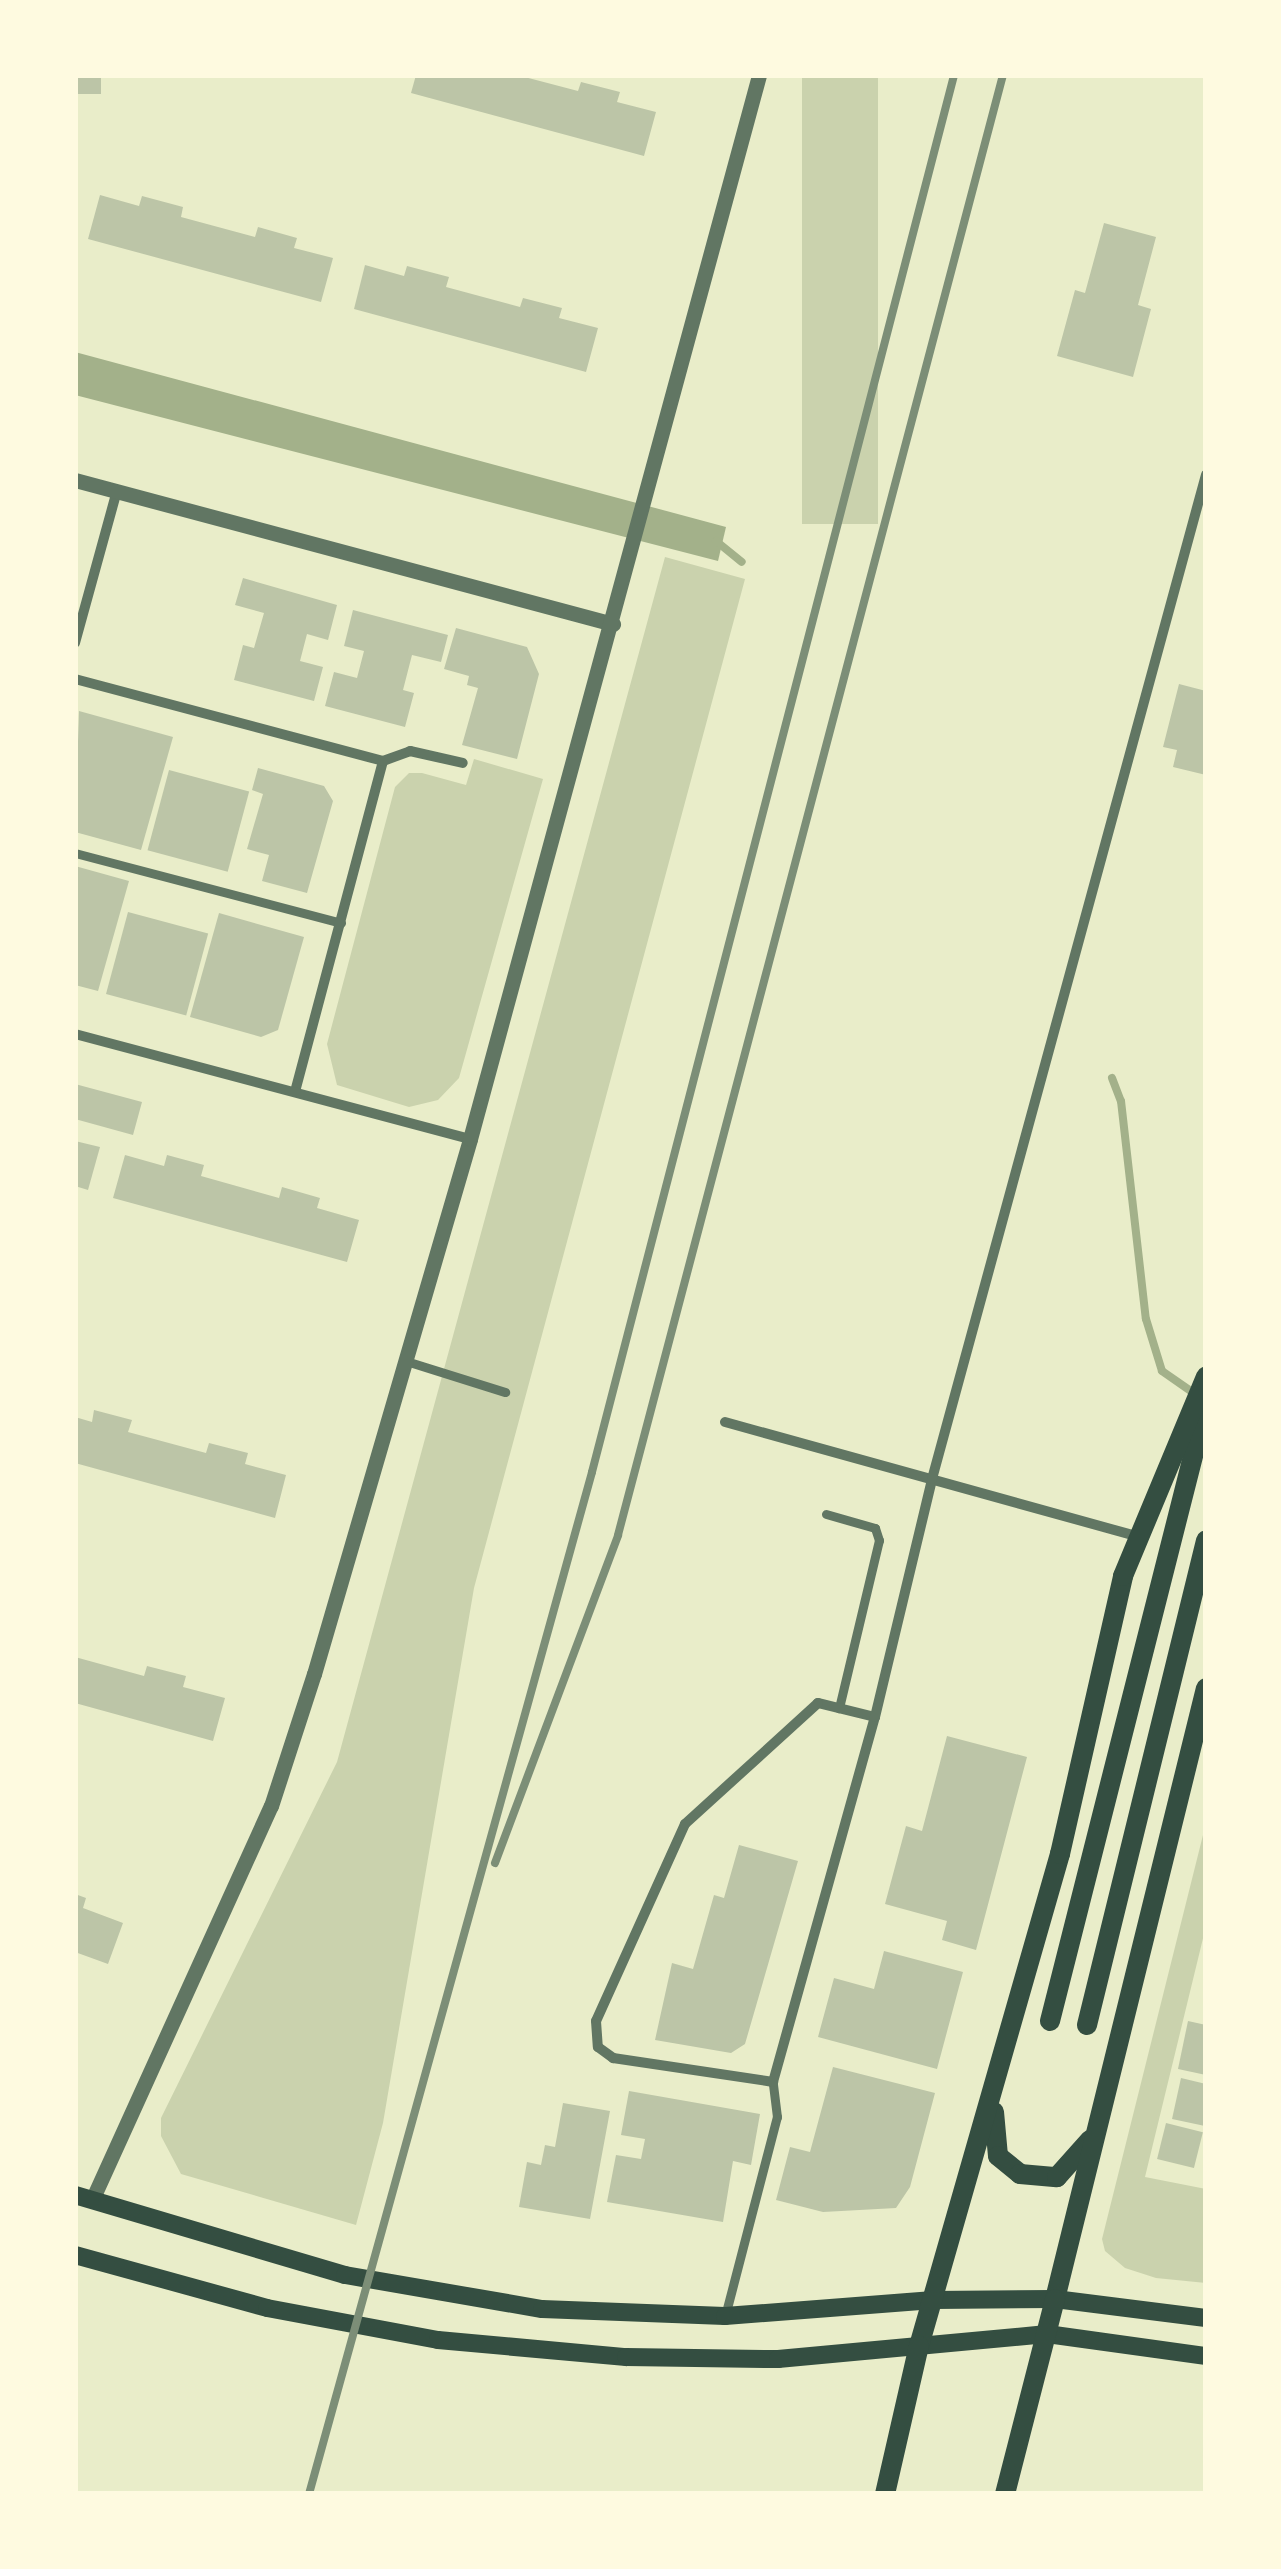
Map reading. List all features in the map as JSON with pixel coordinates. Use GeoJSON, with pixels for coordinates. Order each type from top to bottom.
{"type":"FeatureCollection","features":[{"type":"Feature","properties":{"kind":"main road"},"geometry":{"type":"LineString","coordinates":[[1050,2021],[1206,1377]]}},
{"type":"Feature","properties":{"kind":"main road"},"geometry":{"type":"LineString","coordinates":[[885,2494],[920,2346],[1060,1854],[1123,1576],[1206,1405]]}},
{"type":"Feature","properties":{"kind":"main road"},"geometry":{"type":"LineString","coordinates":[[1086,2026],[1206,1540]]}},
{"type":"Feature","properties":{"kind":"main road"},"geometry":{"type":"LineString","coordinates":[[1005,2494],[1206,1688]]}},
{"type":"Feature","properties":{"kind":"main road"},"geometry":{"type":"LineString","coordinates":[[995,2085],[995,2144],[1008,2169],[1057,2177],[1096,2131]]}},
{"type":"Feature","properties":{"kind":"main road"},"geometry":{"type":"LineString","coordinates":[[83,2198],[345,2276],[542,2309],[725,2316],[933,2300],[1055,2299],[1206,2318]]}},
{"type":"Feature","properties":{"kind":"main road"},"geometry":{"type":"LineString","coordinates":[[75,2255],[267,2308],[438,2340],[626,2356],[778,2359],[1047,2334],[1206,2356]]}},
{"type":"Feature","properties":{"kind":"street"},"geometry":{"type":"LineString","coordinates":[[83,2198],[271,1806],[470,1139],[613,624],[759,75]]}},
{"type":"Feature","properties":{"kind":"street"},"geometry":{"type":"LineString","coordinates":[[725,2316],[777,2117],[773,2082],[875,1717],[932,1479],[1206,475]]}},
{"type":"Feature","properties":{"kind":"street"},"geometry":{"type":"LineString","coordinates":[[75,480],[613,624]]}},
{"type":"Feature","properties":{"kind":"street"},"geometry":{"type":"LineString","coordinates":[[75,643],[118,490]]}},
{"type":"Feature","properties":{"kind":"street"},"geometry":{"type":"LineString","coordinates":[[75,679],[383,761],[410,750],[463,763]]}},
{"type":"Feature","properties":{"kind":"street"},"geometry":{"type":"LineString","coordinates":[[295,1092],[383,761]]}},
{"type":"Feature","properties":{"kind":"street"},"geometry":{"type":"LineString","coordinates":[[75,853],[341,923]]}},
{"type":"Feature","properties":{"kind":"street"},"geometry":{"type":"LineString","coordinates":[[75,1034],[470,1139]]}},
{"type":"Feature","properties":{"kind":"street"},"geometry":{"type":"LineString","coordinates":[[406,1360],[504,1392]]}},
{"type":"Feature","properties":{"kind":"street"},"geometry":{"type":"LineString","coordinates":[[725,1422],[1140,1537]]}},
{"type":"Feature","properties":{"kind":"street"},"geometry":{"type":"LineString","coordinates":[[826,1514],[875,1528],[879,1540],[839,1708]]}},
{"type":"Feature","properties":{"kind":"street"},"geometry":{"type":"LineString","coordinates":[[773,2082],[614,2058],[598,2047],[596,2021],[685,1824],[818,1703],[875,1717]]}},
{"type":"Feature","properties":{"kind":"shaded area"},"geometry":{"type":"Polygon","coordinates":[[[802,75],[878,75],[878,524],[802,524],[802,75]]]}},
{"type":"Feature","properties":{"kind":"shaded area"},"geometry":{"type":"Polygon","coordinates":[[[75,352],[726,527],[718,561],[75,395],[75,352]]]}},
{"type":"Feature","properties":{"kind":"shaded area"},"geometry":{"type":"Polygon","coordinates":[[[665,557],[745,579],[474,1588],[383,2123],[356,2225],[181,2174],[161,2136],[161,2118],[337,1762],[665,557]]]}},
{"type":"Feature","properties":{"kind":"shaded area"},"geometry":{"type":"Polygon","coordinates":[[[474,759],[543,779],[459,1078],[438,1100],[409,1107],[337,1085],[327,1044],[395,787],[409,773],[466,785],[474,759]]]}},
{"type":"Feature","properties":{"kind":"shaded area"},"geometry":{"type":"Polygon","coordinates":[[[1206,1823],[1206,1926],[1145,2177],[1206,2189],[1206,2283],[1156,2278],[1125,2268],[1105,2251],[1102,2239],[1206,1823]]]}},
{"type":"Feature","properties":{"kind":"building"},"geometry":{"type":"Polygon","coordinates":[[[75,75],[101,75],[101,94],[75,94],[75,75]]]}},
{"type":"Feature","properties":{"kind":"building"},"geometry":{"type":"Polygon","coordinates":[[[416,75],[517,75],[578,91],[581,82],[620,92],[617,102],[656,112],[644,156],[411,93],[416,75]]]}},
{"type":"Feature","properties":{"kind":"building"},"geometry":{"type":"Polygon","coordinates":[[[100,195],[139,206],[142,196],[183,207],[181,217],[255,237],[258,227],[297,238],[294,248],[333,258],[321,302],[88,239],[100,195]]]}},
{"type":"Feature","properties":{"kind":"building"},"geometry":{"type":"Polygon","coordinates":[[[1104,223],[1156,237],[1138,305],[1151,309],[1133,377],[1057,356],[1075,290],[1085,293],[1104,223]]]}},
{"type":"Feature","properties":{"kind":"building"},"geometry":{"type":"Polygon","coordinates":[[[365,265],[404,276],[407,266],[449,277],[446,287],[520,307],[523,298],[562,308],[559,318],[598,328],[586,372],[354,309],[365,265]]]}},
{"type":"Feature","properties":{"kind":"building"},"geometry":{"type":"Polygon","coordinates":[[[243,578],[337,605],[328,640],[307,634],[300,661],[323,667],[314,701],[234,680],[243,645],[254,648],[264,613],[235,605],[243,578]]]}},
{"type":"Feature","properties":{"kind":"building"},"geometry":{"type":"Polygon","coordinates":[[[353,610],[448,635],[441,662],[412,655],[403,690],[414,693],[405,727],[325,706],[334,672],[357,678],[364,651],[344,646],[353,610]]]}},
{"type":"Feature","properties":{"kind":"building"},"geometry":{"type":"Polygon","coordinates":[[[456,628],[527,647],[539,674],[517,759],[462,745],[478,688],[467,685],[469,676],[444,669],[456,628]]]}},
{"type":"Feature","properties":{"kind":"building"},"geometry":{"type":"Polygon","coordinates":[[[1179,684],[1206,691],[1206,775],[1173,767],[1177,750],[1163,747],[1179,684]]]}},
{"type":"Feature","properties":{"kind":"building"},"geometry":{"type":"Polygon","coordinates":[[[79,711],[173,737],[141,850],[75,832],[79,711]]]}},
{"type":"Feature","properties":{"kind":"building"},"geometry":{"type":"Polygon","coordinates":[[[258,768],[324,786],[333,801],[307,893],[262,881],[269,855],[247,849],[263,794],[252,790],[258,768]]]}},
{"type":"Feature","properties":{"kind":"building"},"geometry":{"type":"Polygon","coordinates":[[[169,770],[249,791],[228,872],[148,850],[169,770]]]}},
{"type":"Feature","properties":{"kind":"building"},"geometry":{"type":"Polygon","coordinates":[[[75,866],[129,881],[98,991],[75,985],[75,866]]]}},
{"type":"Feature","properties":{"kind":"building"},"geometry":{"type":"Polygon","coordinates":[[[128,912],[208,933],[186,1016],[106,994],[128,912]]]}},
{"type":"Feature","properties":{"kind":"building"},"geometry":{"type":"Polygon","coordinates":[[[219,913],[304,937],[278,1030],[261,1037],[190,1017],[219,913]]]}},
{"type":"Feature","properties":{"kind":"building"},"geometry":{"type":"Polygon","coordinates":[[[75,1084],[142,1102],[133,1135],[75,1119],[75,1084]]]}},
{"type":"Feature","properties":{"kind":"building"},"geometry":{"type":"Polygon","coordinates":[[[75,1141],[100,1147],[88,1190],[75,1186],[75,1141]]]}},
{"type":"Feature","properties":{"kind":"building"},"geometry":{"type":"Polygon","coordinates":[[[125,1155],[164,1166],[167,1155],[204,1165],[201,1176],[279,1198],[282,1187],[320,1198],[317,1208],[359,1220],[347,1262],[113,1198],[125,1155]]]}},
{"type":"Feature","properties":{"kind":"building"},"geometry":{"type":"Polygon","coordinates":[[[94,1410],[132,1420],[128,1432],[206,1453],[209,1443],[248,1453],[245,1464],[286,1475],[275,1518],[75,1463],[75,1417],[92,1422],[94,1410]]]}},
{"type":"Feature","properties":{"kind":"building"},"geometry":{"type":"Polygon","coordinates":[[[75,1657],[144,1676],[147,1666],[186,1676],[183,1687],[225,1698],[213,1741],[75,1703],[75,1657]]]}},
{"type":"Feature","properties":{"kind":"building"},"geometry":{"type":"Polygon","coordinates":[[[947,1736],[1027,1757],[976,1950],[942,1940],[947,1921],[885,1904],[906,1826],[922,1831],[947,1736]]]}},
{"type":"Feature","properties":{"kind":"building"},"geometry":{"type":"Polygon","coordinates":[[[739,1845],[798,1861],[745,2044],[731,2053],[655,2040],[672,1963],[693,1969],[714,1895],[724,1898],[739,1845]]]}},
{"type":"Feature","properties":{"kind":"building"},"geometry":{"type":"Polygon","coordinates":[[[75,1894],[86,1898],[83,1908],[123,1923],[108,1964],[75,1952],[75,1894]]]}},
{"type":"Feature","properties":{"kind":"building"},"geometry":{"type":"Polygon","coordinates":[[[884,1951],[963,1972],[937,2069],[818,2037],[834,1978],[874,1989],[884,1951]]]}},
{"type":"Feature","properties":{"kind":"building"},"geometry":{"type":"Polygon","coordinates":[[[1188,2021],[1206,2025],[1206,2075],[1178,2069],[1188,2021]]]}},
{"type":"Feature","properties":{"kind":"building"},"geometry":{"type":"Polygon","coordinates":[[[833,2067],[935,2093],[910,2187],[896,2208],[823,2212],[776,2200],[790,2147],[810,2152],[833,2067]]]}},
{"type":"Feature","properties":{"kind":"building"},"geometry":{"type":"Polygon","coordinates":[[[1181,2078],[1206,2084],[1205,2126],[1172,2119],[1181,2078]]]}},
{"type":"Feature","properties":{"kind":"building"},"geometry":{"type":"Polygon","coordinates":[[[629,2091],[760,2114],[751,2165],[733,2161],[723,2222],[607,2202],[616,2155],[641,2159],[645,2139],[621,2135],[629,2091]]]}},
{"type":"Feature","properties":{"kind":"building"},"geometry":{"type":"Polygon","coordinates":[[[563,2103],[610,2111],[590,2219],[519,2207],[527,2162],[541,2165],[545,2145],[555,2147],[563,2103]]]}},
{"type":"Feature","properties":{"kind":"building"},"geometry":{"type":"Polygon","coordinates":[[[1166,2123],[1203,2132],[1194,2168],[1157,2159],[1166,2123]]]}},
{"type":"Feature","properties":{"kind":"waterway"},"geometry":{"type":"LineString","coordinates":[[716,541],[742,562]]}},
{"type":"Feature","properties":{"kind":"waterway"},"geometry":{"type":"LineString","coordinates":[[1112,1078],[1121,1101],[1146,1319],[1162,1371],[1198,1396]]}},
{"type":"Feature","properties":{"kind":"railway"},"geometry":{"type":"LineString","coordinates":[[309,2494],[592,1472],[954,75]]}},
{"type":"Feature","properties":{"kind":"railway"},"geometry":{"type":"LineString","coordinates":[[495,1863],[618,1535],[1003,75]]}}]}
